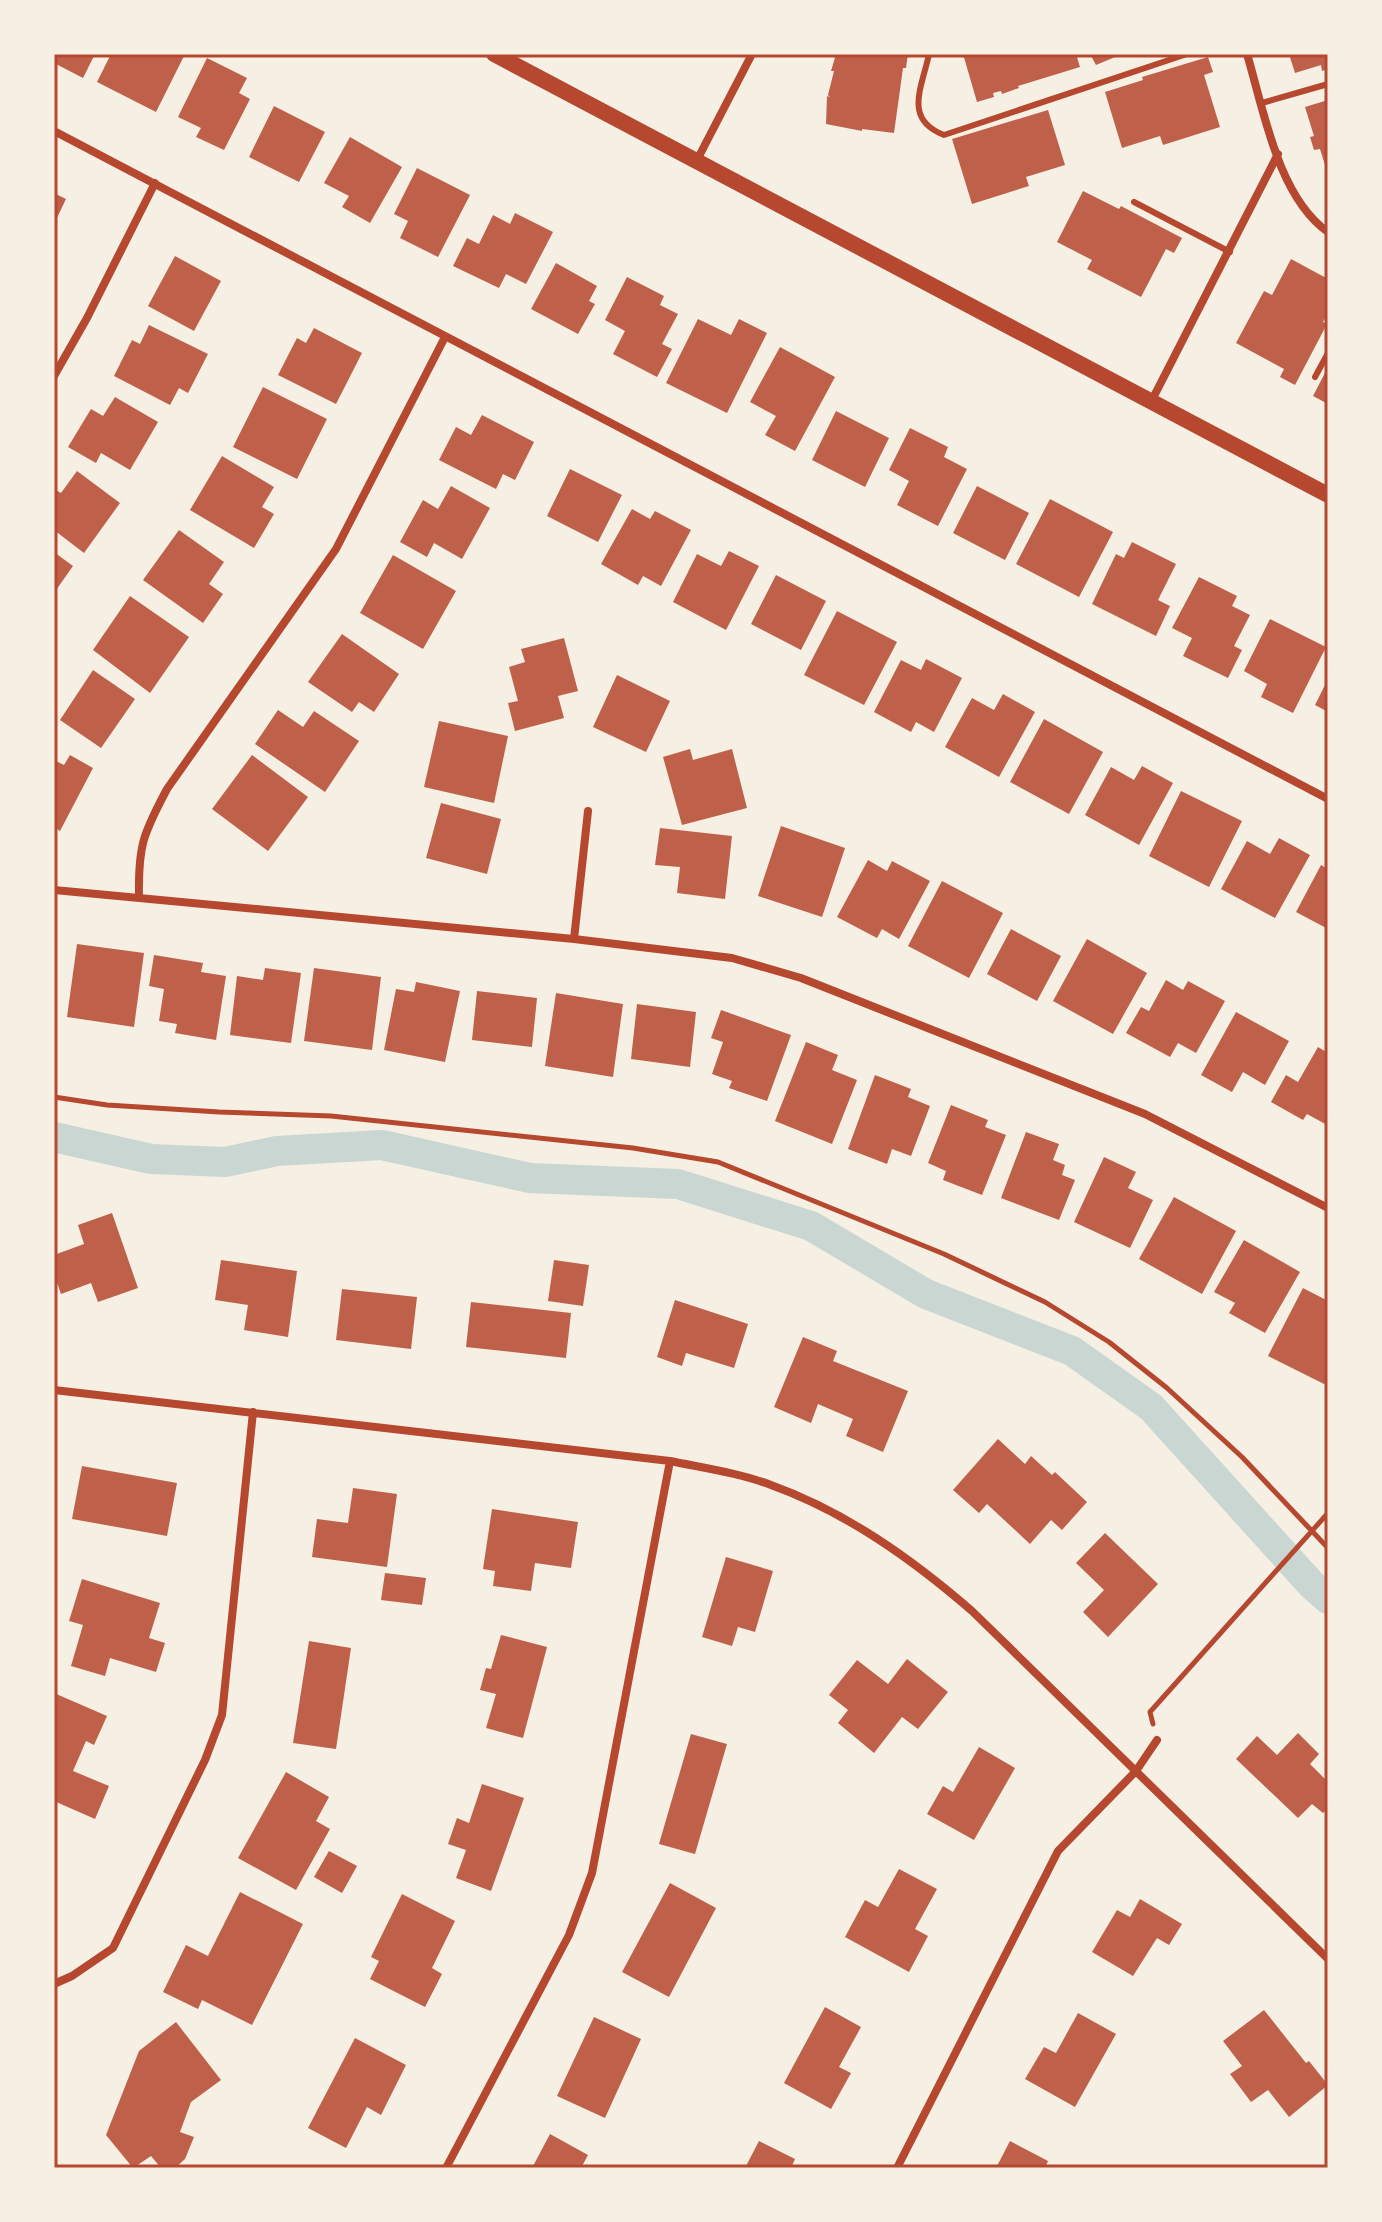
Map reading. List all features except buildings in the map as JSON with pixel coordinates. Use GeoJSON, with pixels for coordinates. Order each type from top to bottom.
{"type":"FeatureCollection","features":[{"type":"Feature","properties":{"kind":"main road"},"geometry":{"type":"LineString","coordinates":[[494,54],[1328,495]]}},
{"type":"Feature","properties":{"kind":"street"},"geometry":{"type":"LineString","coordinates":[[695,162],[752,54]]}},
{"type":"Feature","properties":{"kind":"street"},"geometry":{"type":"LineString","coordinates":[[1247,54],[1295,198],[1306,213],[1328,232]]}},
{"type":"Feature","properties":{"kind":"street"},"geometry":{"type":"LineString","coordinates":[[54,131],[1328,799]]}},
{"type":"Feature","properties":{"kind":"street"},"geometry":{"type":"LineString","coordinates":[[1151,402],[1278,154]]}},
{"type":"Feature","properties":{"kind":"street"},"geometry":{"type":"LineString","coordinates":[[54,376],[155,183]]}},
{"type":"Feature","properties":{"kind":"street"},"geometry":{"type":"LineString","coordinates":[[139,897],[138,857],[146,827],[167,789],[336,549],[445,337]]}},
{"type":"Feature","properties":{"kind":"street"},"geometry":{"type":"LineString","coordinates":[[574,939],[588,811]]}},
{"type":"Feature","properties":{"kind":"street"},"geometry":{"type":"LineString","coordinates":[[54,890],[574,939],[732,958],[801,978],[1145,1114],[1328,1208]]}},
{"type":"Feature","properties":{"kind":"street"},"geometry":{"type":"LineString","coordinates":[[54,1390],[670,1461],[771,1485],[818,1505],[889,1545],[931,1575],[972,1611],[1328,1959]]}},
{"type":"Feature","properties":{"kind":"street"},"geometry":{"type":"LineString","coordinates":[[54,1984],[72,1976],[113,1948],[205,1760],[222,1715],[253,1412]]}},
{"type":"Feature","properties":{"kind":"street"},"geometry":{"type":"LineString","coordinates":[[446,2168],[569,1935],[592,1873],[670,1461]]}},
{"type":"Feature","properties":{"kind":"street"},"geometry":{"type":"LineString","coordinates":[[897,2168],[1058,1851],[1136,1771],[1157,1740]]}},
{"type":"Feature","properties":{"kind":"lane"},"geometry":{"type":"LineString","coordinates":[[929,54],[917,109],[929,129],[944,135],[1187,54]]}},
{"type":"Feature","properties":{"kind":"lane"},"geometry":{"type":"LineString","coordinates":[[1262,103],[1328,84]]}},
{"type":"Feature","properties":{"kind":"lane"},"geometry":{"type":"LineString","coordinates":[[1134,202],[1230,252]]}},
{"type":"Feature","properties":{"kind":"lane"},"geometry":{"type":"LineString","coordinates":[[1315,377],[1328,353]]}},
{"type":"Feature","properties":{"kind":"path"},"geometry":{"type":"LineString","coordinates":[[54,1097],[121,1106],[331,1116],[633,1148],[718,1162],[944,1254],[1045,1302],[1109,1342],[1167,1388],[1242,1457],[1328,1548]]}},
{"type":"Feature","properties":{"kind":"path"},"geometry":{"type":"LineString","coordinates":[[1157,1740],[1150,1712],[1328,1513]]}},
{"type":"Feature","properties":{"kind":"waterway"},"geometry":{"type":"LineString","coordinates":[[54,1137],[151,1159],[225,1162],[277,1151],[382,1145],[530,1178],[678,1184],[811,1226],[926,1294],[1072,1351],[1151,1407],[1328,1599]]}}]}
